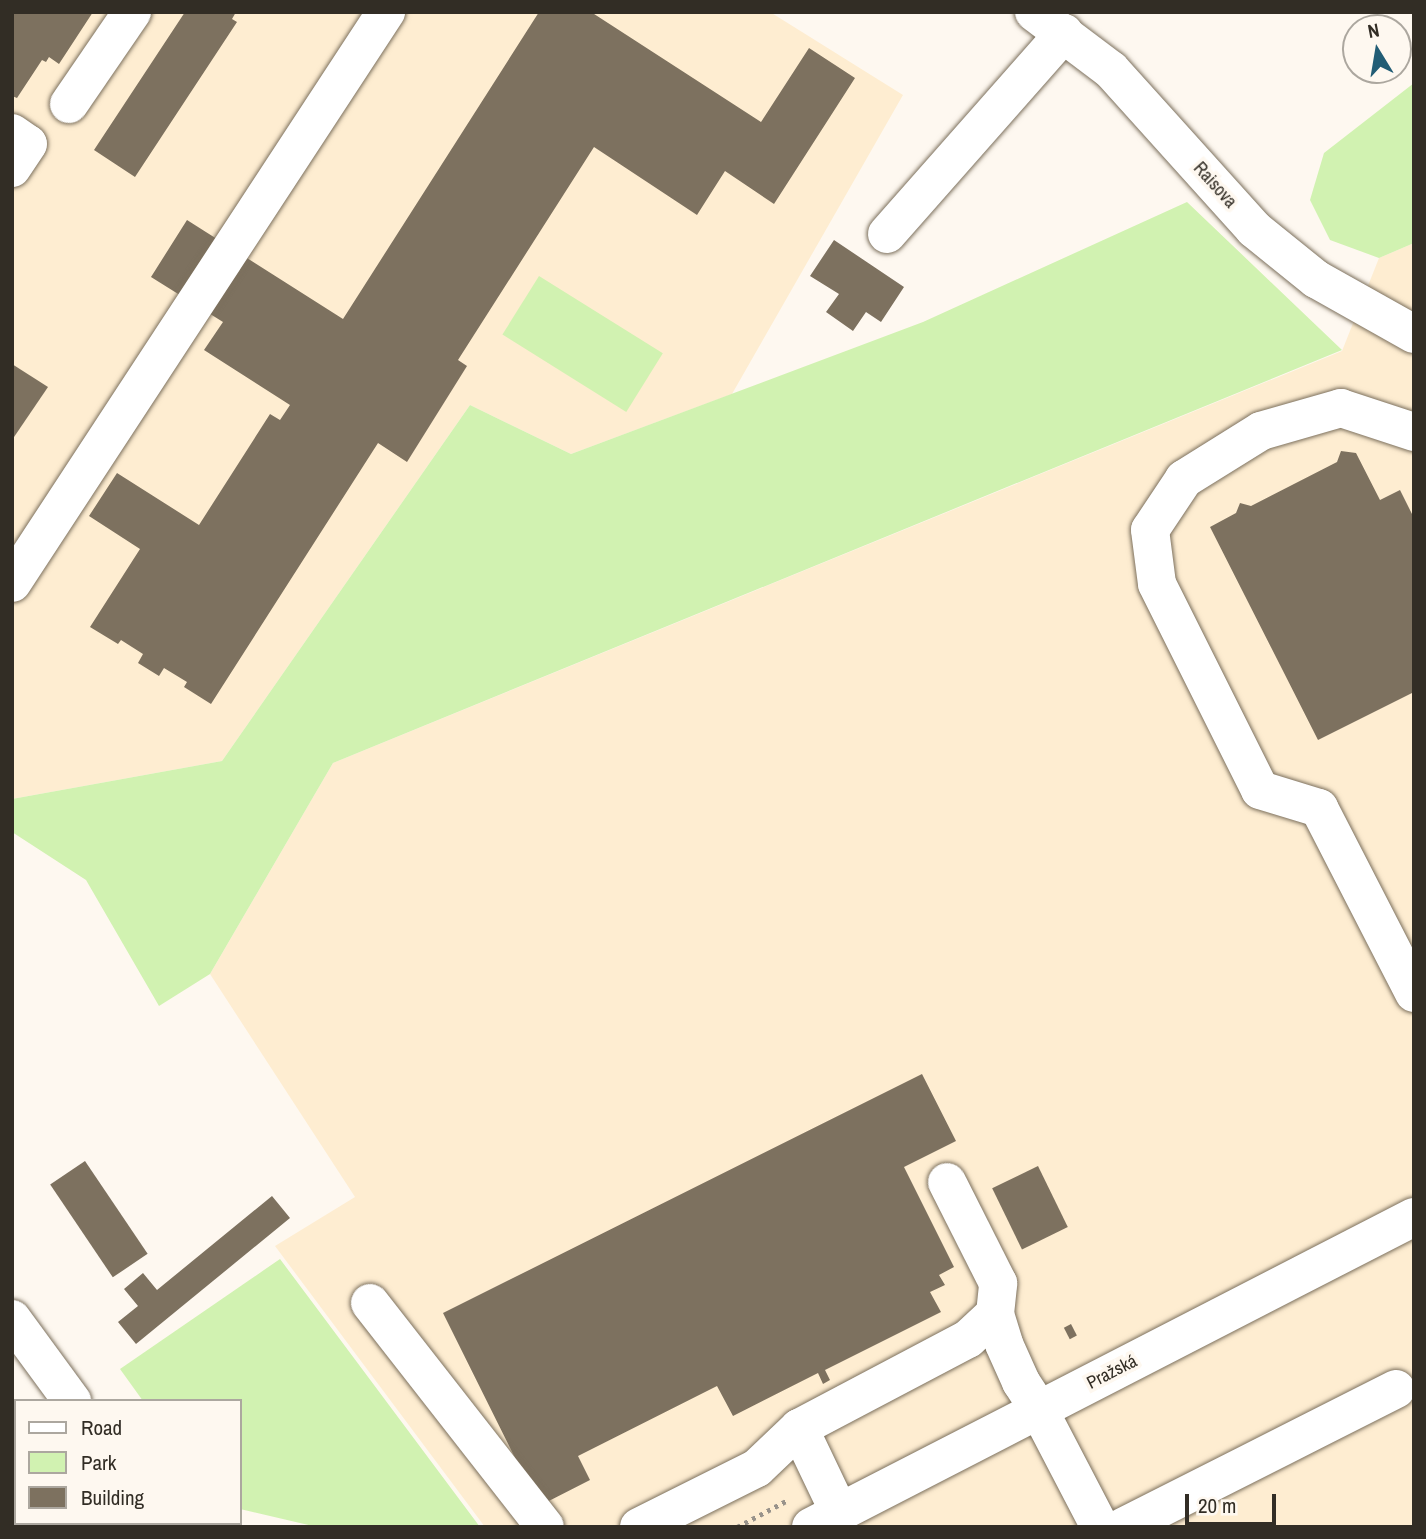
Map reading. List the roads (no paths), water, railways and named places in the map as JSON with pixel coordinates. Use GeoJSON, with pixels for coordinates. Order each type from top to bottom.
{"type":"FeatureCollection","features":[{"type":"Feature","properties":{"kind":"street"},"geometry":{"type":"LineString","coordinates":[[69,104],[132,12]]}},
{"type":"Feature","properties":{"kind":"street"},"geometry":{"type":"LineString","coordinates":[[12,583],[386,12]]}},
{"type":"Feature","properties":{"kind":"street"},"geometry":{"type":"LineString","coordinates":[[887,234],[1049,22]]}},
{"type":"Feature","properties":{"kind":"street","name":"Raisova"},"geometry":{"type":"LineString","coordinates":[[1049,22],[1111,70],[1254,229],[1316,279],[1414,334]]}},
{"type":"Feature","properties":{"kind":"street"},"geometry":{"type":"LineString","coordinates":[[12,134],[28,144],[12,168]]}},
{"type":"Feature","properties":{"kind":"street"},"geometry":{"type":"LineString","coordinates":[[1414,432],[1341,408],[1261,431],[1184,479],[1150,530],[1157,583],[1260,790],[1319,808],[1414,993]]}},
{"type":"Feature","properties":{"kind":"street"},"geometry":{"type":"LineString","coordinates":[[947,1182],[998,1283],[995,1314],[1004,1345],[1021,1382],[1039,1410],[1100,1527]]}},
{"type":"Feature","properties":{"kind":"street","name":"Pražská"},"geometry":{"type":"LineString","coordinates":[[825,1520],[1414,1217]]}},
{"type":"Feature","properties":{"kind":"street"},"geometry":{"type":"LineString","coordinates":[[370,1303],[545,1527]]}},
{"type":"Feature","properties":{"kind":"street"},"geometry":{"type":"LineString","coordinates":[[639,1527],[757,1468],[799,1428],[968,1339],[995,1314]]}},
{"type":"Feature","properties":{"kind":"street"},"geometry":{"type":"LineString","coordinates":[[12,1319],[71,1399]]}},
{"type":"Feature","properties":{"kind":"street"},"geometry":{"type":"LineString","coordinates":[[1123,1527],[1396,1389]]}},
{"type":"Feature","properties":{"kind":"street"},"geometry":{"type":"LineString","coordinates":[[799,1428],[825,1520]]}}]}
